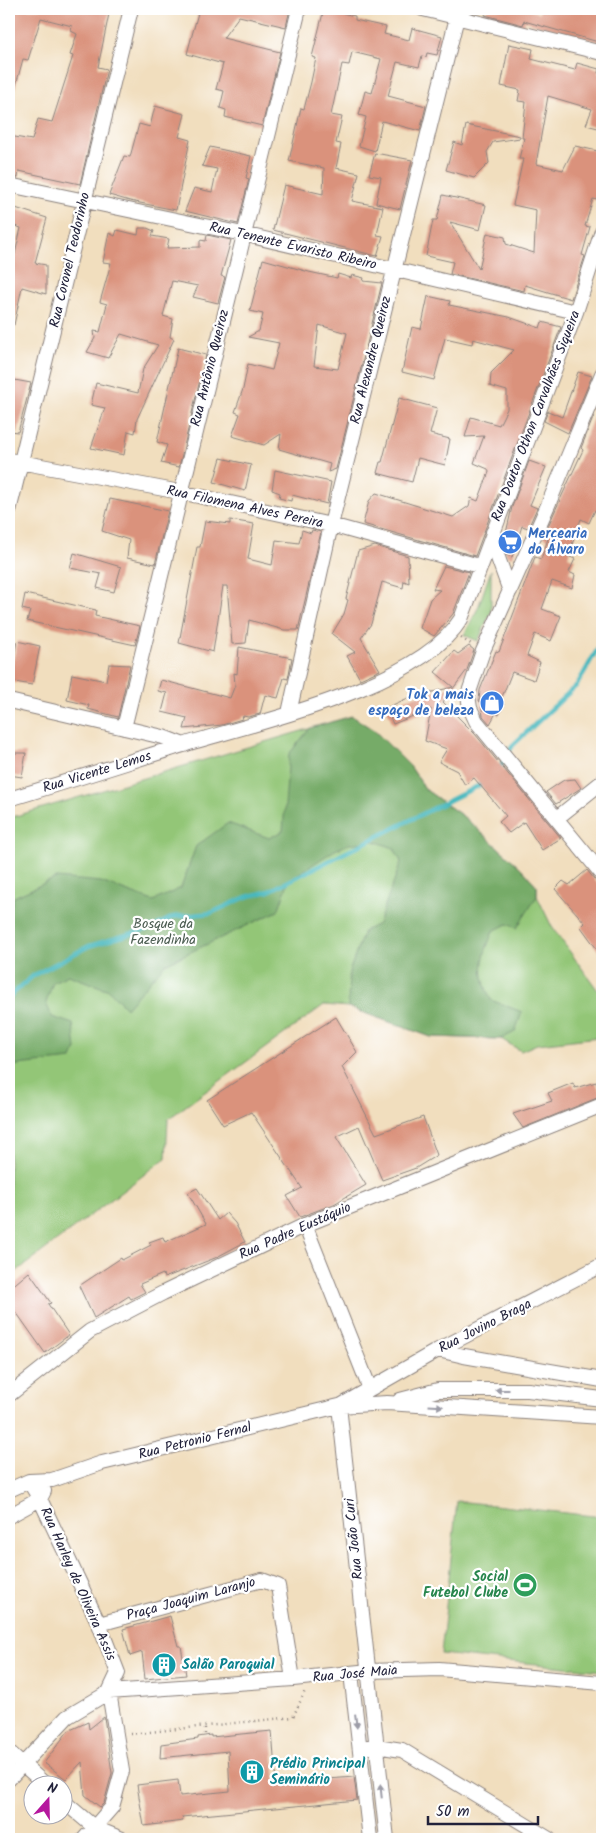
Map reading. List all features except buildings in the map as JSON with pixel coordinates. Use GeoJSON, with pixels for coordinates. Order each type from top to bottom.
{"type":"FeatureCollection","features":[{"type":"Feature","properties":{"kind":"street","name":"Rua Coronel Teodorinho"},"geometry":{"type":"LineString","coordinates":[[9,511],[15,461],[84,200],[131,9]]}},
{"type":"Feature","properties":{"kind":"street","name":"Rua Antônio Queiroz"},"geometry":{"type":"LineString","coordinates":[[124,728],[299,9]]}},
{"type":"Feature","properties":{"kind":"street"},"geometry":{"type":"LineString","coordinates":[[423,9],[458,13],[602,53]]}},
{"type":"Feature","properties":{"kind":"street","name":"Rua Alexandre Queiroz"},"geometry":{"type":"LineString","coordinates":[[289,713],[331,525],[458,13]]}},
{"type":"Feature","properties":{"kind":"street","name":"Rua Tenente Evaristo Ribeiro"},"geometry":{"type":"LineString","coordinates":[[9,185],[243,234],[576,312]]}},
{"type":"Feature","properties":{"kind":"street","name":"Rua Doutor Othon Carvalhães Siqueira"},"geometry":{"type":"LineString","coordinates":[[184,745],[353,691],[416,662],[437,647],[452,632],[460,619],[576,312],[602,230]]}},
{"type":"Feature","properties":{"kind":"street"},"geometry":{"type":"LineString","coordinates":[[602,374],[483,652],[468,695],[470,708],[476,721],[602,874]]}},
{"type":"Feature","properties":{"kind":"street","name":"Rua Filomena Alves Pereira"},"geometry":{"type":"LineString","coordinates":[[15,461],[180,492],[331,525],[479,566]]}},
{"type":"Feature","properties":{"kind":"street"},"geometry":{"type":"LineString","coordinates":[[493,529],[497,555],[510,591]]}},
{"type":"Feature","properties":{"kind":"street"},"geometry":{"type":"LineString","coordinates":[[9,701],[163,736],[184,745]]}},
{"type":"Feature","properties":{"kind":"street","name":"Rua Vicente Lemos"},"geometry":{"type":"LineString","coordinates":[[9,798],[184,745]]}},
{"type":"Feature","properties":{"kind":"street"},"geometry":{"type":"LineString","coordinates":[[557,818],[602,782]]}},
{"type":"Feature","properties":{"kind":"street","name":"Rua Padre Eustáquio"},"geometry":{"type":"LineString","coordinates":[[9,1395],[90,1331],[163,1293],[305,1225],[602,1106]]}},
{"type":"Feature","properties":{"kind":"street"},"geometry":{"type":"LineString","coordinates":[[305,1225],[370,1389]]}},
{"type":"Feature","properties":{"kind":"street","name":"Rua Jovino Braga"},"geometry":{"type":"LineString","coordinates":[[370,1389],[438,1350],[602,1265]]}},
{"type":"Feature","properties":{"kind":"street","name":"Rua Petronio Fernal"},"geometry":{"type":"LineString","coordinates":[[438,1350],[602,1380]]}},
{"type":"Feature","properties":{"kind":"street","name":"Rua Petronio Fernal"},"geometry":{"type":"LineString","coordinates":[[528,1390],[579,1376]]}},
{"type":"Feature","properties":{"kind":"street","name":"Rua Petronio Fernal"},"geometry":{"type":"LineString","coordinates":[[339,1406],[370,1389]]}},
{"type":"Feature","properties":{"kind":"street","name":"Rua Petronio Fernal"},"geometry":{"type":"LineString","coordinates":[[387,1403],[438,1390],[528,1390],[602,1399]]}},
{"type":"Feature","properties":{"kind":"street","name":"Rua Petronio Fernal"},"geometry":{"type":"LineString","coordinates":[[9,1490],[29,1482],[52,1480],[102,1463],[339,1406],[387,1403],[602,1417]]}},
{"type":"Feature","properties":{"kind":"street","name":"Rua João Curi"},"geometry":{"type":"LineString","coordinates":[[339,1406],[387,1839]]}},
{"type":"Feature","properties":{"kind":"street"},"geometry":{"type":"LineString","coordinates":[[9,1516],[40,1499],[52,1480]]}},
{"type":"Feature","properties":{"kind":"street","name":"Rua Harley de Oliveira Assis"},"geometry":{"type":"LineString","coordinates":[[29,1482],[40,1499],[99,1624],[118,1673],[108,1692]]}},
{"type":"Feature","properties":{"kind":"street","name":"Praça Joaquim Laranjo"},"geometry":{"type":"LineString","coordinates":[[99,1624],[262,1580],[278,1586],[293,1679]]}},
{"type":"Feature","properties":{"kind":"street","name":"Rua José Maia"},"geometry":{"type":"LineString","coordinates":[[108,1692],[311,1678],[369,1671],[439,1669],[602,1683]]}},
{"type":"Feature","properties":{"kind":"street"},"geometry":{"type":"LineString","coordinates":[[351,1673],[370,1839]]}},
{"type":"Feature","properties":{"kind":"street"},"geometry":{"type":"LineString","coordinates":[[9,1779],[67,1717],[108,1692],[122,1772],[112,1807],[84,1839]]}},
{"type":"Feature","properties":{"kind":"street"},"geometry":{"type":"LineString","coordinates":[[360,1748],[376,1746],[402,1750],[549,1839]]}},
{"type":"Feature","properties":{"kind":"street"},"geometry":{"type":"LineString","coordinates":[[9,1752],[35,1776]]}},
{"type":"Feature","properties":{"kind":"street"},"geometry":{"type":"LineString","coordinates":[[72,1808],[95,1828],[122,1839]]}},
{"type":"Feature","properties":{"kind":"street"},"geometry":{"type":"LineString","coordinates":[[367,1817],[383,1816]]}},
{"type":"Feature","properties":{"kind":"path"},"geometry":{"type":"LineString","coordinates":[[452,632],[483,652]]}},
{"type":"Feature","properties":{"kind":"path"},"geometry":{"type":"LineString","coordinates":[[116,1736],[205,1728],[293,1716],[311,1678]]}},
{"type":"Feature","properties":{"kind":"path"},"geometry":{"type":"LineString","coordinates":[[205,1728],[205,1735]]}},
{"type":"Feature","properties":{"kind":"green space"},"geometry":{"type":"Polygon","coordinates":[[[491,570],[491,612],[478,641],[464,635],[478,608],[491,570]]]}},
{"type":"Feature","properties":{"kind":"green space","name":"Bosque da Fazendinha"},"geometry":{"type":"Polygon","coordinates":[[[352,716],[375,731],[410,766],[426,790],[464,817],[521,868],[537,886],[537,896],[552,927],[602,996],[602,1028],[599,1037],[537,1044],[521,1051],[501,1039],[431,1037],[348,1007],[324,1005],[168,1119],[166,1158],[9,1277],[9,818],[352,716]]]}},
{"type":"Feature","properties":{"kind":"green space"},"geometry":{"type":"Polygon","coordinates":[[[352,716],[375,731],[410,766],[426,790],[464,817],[521,868],[537,886],[537,896],[517,928],[507,924],[493,931],[484,957],[484,981],[491,1000],[522,1012],[515,1032],[501,1039],[431,1037],[348,1007],[349,972],[364,931],[378,924],[401,862],[394,848],[374,841],[349,844],[335,850],[289,880],[278,911],[165,964],[126,1008],[109,990],[68,975],[53,982],[46,1003],[52,1017],[73,1024],[76,1049],[72,1059],[9,1066],[9,911],[14,897],[56,878],[101,882],[153,901],[181,888],[196,846],[228,823],[269,838],[283,831],[289,754],[310,728],[352,716]]]}},
{"type":"Feature","properties":{"kind":"green space","name":"Social Futebol Clube"},"geometry":{"type":"Polygon","coordinates":[[[457,1501],[602,1517],[602,1671],[441,1654],[457,1501]]]}},
{"type":"Feature","properties":{"kind":"waterway"},"geometry":{"type":"LineString","coordinates":[[499,769],[513,745],[577,685],[602,641]]}},
{"type":"Feature","properties":{"kind":"waterway"},"geometry":{"type":"LineString","coordinates":[[9,997],[34,975],[89,946],[154,927],[173,917],[211,913],[246,897],[269,891],[484,783]]}},
{"type":"Feature","properties":{"kind":"place","name":"Mercearia do Álvaro"},"geometry":{"type":"Point","coordinates":[510,542]}},
{"type":"Feature","properties":{"kind":"place","name":"Tok a mais espaço de beleza"},"geometry":{"type":"Point","coordinates":[492,703]}},
{"type":"Feature","properties":{"kind":"place","name":"Social Futebol Clube"},"geometry":{"type":"Point","coordinates":[525,1585]}},
{"type":"Feature","properties":{"kind":"place","name":"Salão Paroquial"},"geometry":{"type":"Point","coordinates":[164,1665]}},
{"type":"Feature","properties":{"kind":"place","name":"Prédio Principal Seminário"},"geometry":{"type":"Point","coordinates":[252,1772]}}]}
